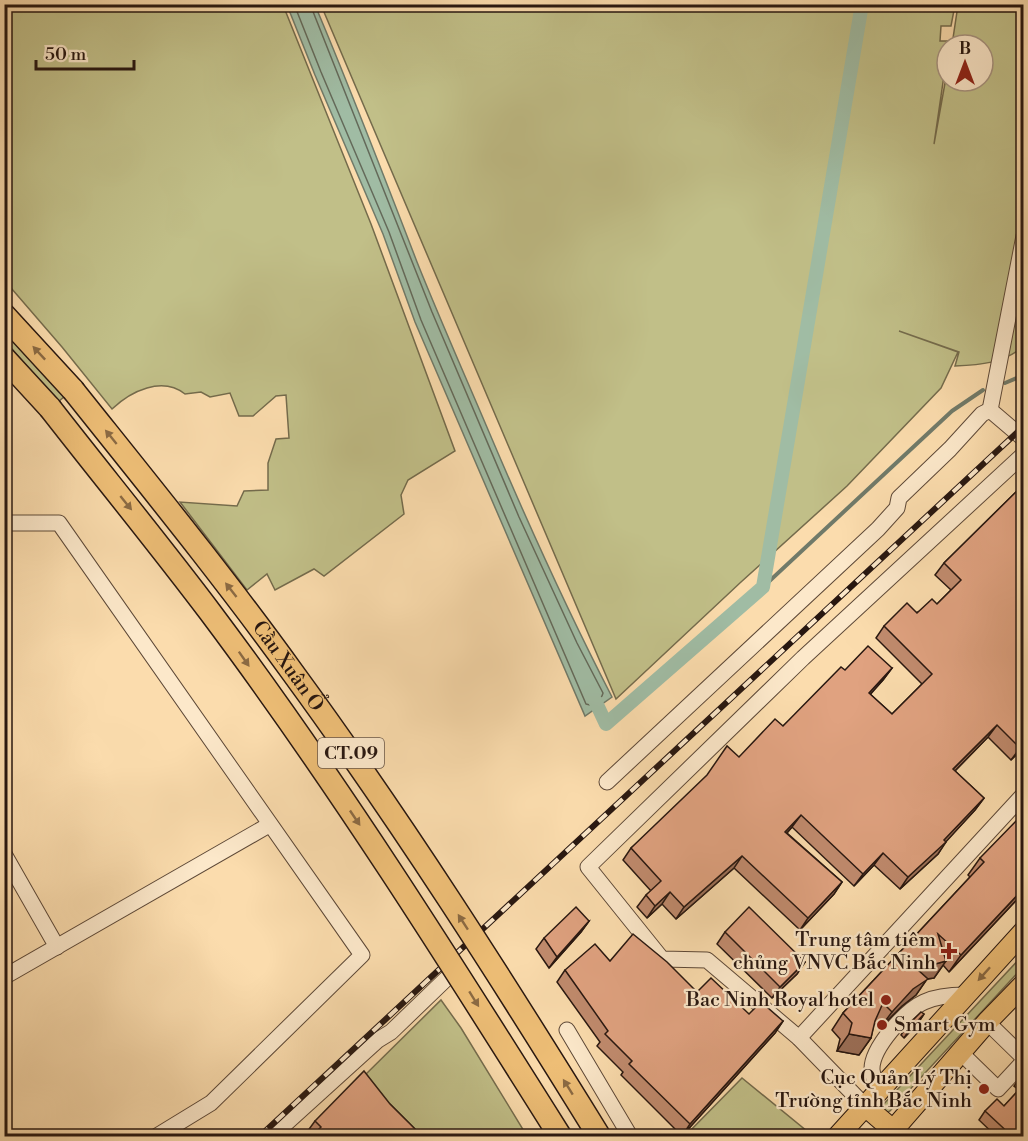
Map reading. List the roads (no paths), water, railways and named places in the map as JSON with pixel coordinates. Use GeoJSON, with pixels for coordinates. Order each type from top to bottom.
{"type":"FeatureCollection","features":[{"type":"Feature","properties":{"kind":"highway","name":"Cầu Xuân Ổ"},"geometry":{"type":"LineString","coordinates":[[4,315],[73,390],[236,596],[351,754],[493,968],[599,1137]]}},
{"type":"Feature","properties":{"kind":"highway","name":"Cầu Xuân Ổ"},"geometry":{"type":"LineString","coordinates":[[4,358],[50,408],[211,612],[323,771],[436,939],[560,1137]]}},
{"type":"Feature","properties":{"kind":"main road"},"geometry":{"type":"LineString","coordinates":[[838,1137],[1023,931]]}},
{"type":"Feature","properties":{"kind":"main road"},"geometry":{"type":"LineString","coordinates":[[871,1099],[891,1133],[960,1052],[1023,984]]}},
{"type":"Feature","properties":{"kind":"street"},"geometry":{"type":"LineString","coordinates":[[990,410],[1023,236]]}},
{"type":"Feature","properties":{"kind":"street"},"geometry":{"type":"LineString","coordinates":[[990,410],[1023,439]]}},
{"type":"Feature","properties":{"kind":"street"},"geometry":{"type":"LineString","coordinates":[[607,782],[878,529],[897,508],[899,498],[950,449],[982,414],[990,410]]}},
{"type":"Feature","properties":{"kind":"street"},"geometry":{"type":"LineString","coordinates":[[871,1099],[707,960],[662,959],[588,867],[803,658],[1023,454]]}},
{"type":"Feature","properties":{"kind":"street"},"geometry":{"type":"LineString","coordinates":[[4,523],[59,523],[362,955],[211,1103],[157,1137]]}},
{"type":"Feature","properties":{"kind":"street"},"geometry":{"type":"LineString","coordinates":[[799,1038],[1023,794]]}},
{"type":"Feature","properties":{"kind":"street"},"geometry":{"type":"LineString","coordinates":[[4,976],[269,825]]}},
{"type":"Feature","properties":{"kind":"street"},"geometry":{"type":"LineString","coordinates":[[4,854],[57,947]]}},
{"type":"Feature","properties":{"kind":"street"},"geometry":{"type":"LineString","coordinates":[[272,1137],[356,1068],[378,1040],[391,1032],[446,979]]}},
{"type":"Feature","properties":{"kind":"street"},"geometry":{"type":"LineString","coordinates":[[871,1099],[875,1054],[901,1021],[912,1009],[930,999],[965,995]]}},
{"type":"Feature","properties":{"kind":"street"},"geometry":{"type":"LineString","coordinates":[[960,1052],[998,1089],[1023,1060],[987,1022]]}},
{"type":"Feature","properties":{"kind":"street"},"geometry":{"type":"LineString","coordinates":[[567,1030],[630,1137]]}},
{"type":"Feature","properties":{"kind":"water"},"geometry":{"type":"Polygon","coordinates":[[[287,5],[315,5],[425,283],[531,528],[612,697],[585,716],[415,322],[383,234],[287,5]]]}},
{"type":"Feature","properties":{"kind":"waterway"},"geometry":{"type":"LineString","coordinates":[[591,692],[606,724],[763,587],[862,4]]}},
{"type":"Feature","properties":{"kind":"waterway"},"geometry":{"type":"LineString","coordinates":[[1005,383],[1024,375]]}},
{"type":"Feature","properties":{"kind":"waterway"},"geometry":{"type":"LineString","coordinates":[[763,587],[952,411],[983,390]]}},
{"type":"Feature","properties":{"kind":"railway"},"geometry":{"type":"LineString","coordinates":[[260,1136],[1024,426]]}},
{"type":"Feature","properties":{"kind":"place","name":"Trung tâm tiêm chủng VNVC Bắc Ninh"},"geometry":{"type":"Point","coordinates":[949,951]}},
{"type":"Feature","properties":{"kind":"place","name":"Bac Ninh Royal hotel"},"geometry":{"type":"Point","coordinates":[886,1000]}},
{"type":"Feature","properties":{"kind":"place","name":"Smart Gym"},"geometry":{"type":"Point","coordinates":[882,1025]}},
{"type":"Feature","properties":{"kind":"place","name":"Cục Quản Lý Thị Trường tỉnh Bắc Ninh"},"geometry":{"type":"Point","coordinates":[984,1089]}}]}
